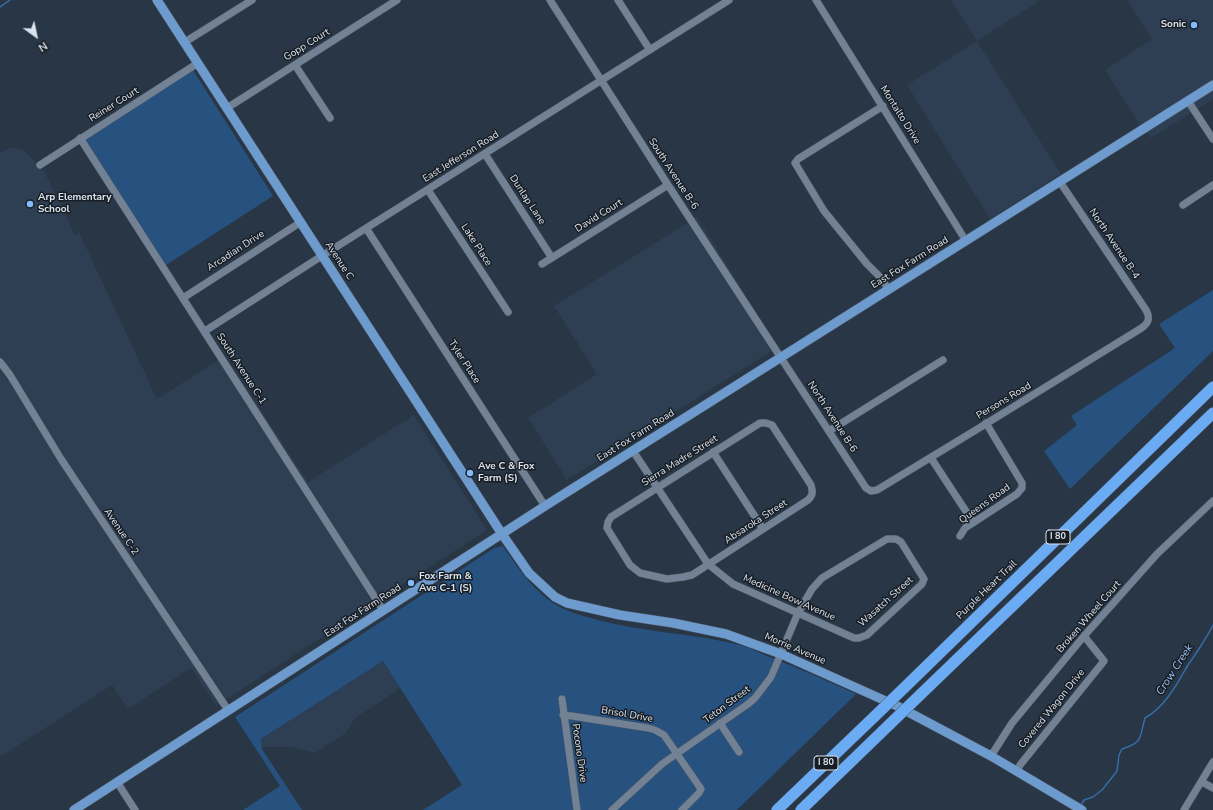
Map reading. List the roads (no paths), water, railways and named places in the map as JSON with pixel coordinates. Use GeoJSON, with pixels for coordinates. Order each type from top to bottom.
{"type":"FeatureCollection","features":[{"type":"Feature","properties":{"kind":"highway","name":"Purple Heart Trail"},"geometry":{"type":"LineString","coordinates":[[777,810],[1213,387]]}},
{"type":"Feature","properties":{"kind":"highway","name":"I 80"},"geometry":{"type":"LineString","coordinates":[[801,810],[1213,413]]}},
{"type":"Feature","properties":{"kind":"main road","name":"Avenue C"},"geometry":{"type":"LineString","coordinates":[[157,0],[502,534]]}},
{"type":"Feature","properties":{"kind":"main road","name":"East Fox Farm Road"},"geometry":{"type":"LineString","coordinates":[[74,810],[545,506],[1213,85]]}},
{"type":"Feature","properties":{"kind":"main road","name":"Morrie Avenue"},"geometry":{"type":"LineString","coordinates":[[502,534],[529,573],[555,597],[567,603],[620,615],[673,623],[726,634],[781,654],[897,706],[991,756],[1079,808]]}},
{"type":"Feature","properties":{"kind":"street"},"geometry":{"type":"LineString","coordinates":[[185,42],[252,0]]}},
{"type":"Feature","properties":{"kind":"street","name":"Gopp Court"},"geometry":{"type":"LineString","coordinates":[[227,108],[397,0]]}},
{"type":"Feature","properties":{"kind":"street","name":"South Avenue B-6"},"geometry":{"type":"LineString","coordinates":[[550,0],[781,358]]}},
{"type":"Feature","properties":{"kind":"street"},"geometry":{"type":"LineString","coordinates":[[618,0],[650,50]]}},
{"type":"Feature","properties":{"kind":"street","name":"East Jefferson Road"},"geometry":{"type":"LineString","coordinates":[[205,331],[323,255],[729,0]]}},
{"type":"Feature","properties":{"kind":"street","name":"Montalto Drive"},"geometry":{"type":"LineString","coordinates":[[816,0],[966,241]]}},
{"type":"Feature","properties":{"kind":"street","name":"Reiner Court"},"geometry":{"type":"LineString","coordinates":[[40,164],[198,64]]}},
{"type":"Feature","properties":{"kind":"street"},"geometry":{"type":"LineString","coordinates":[[295,65],[330,118]]}},
{"type":"Feature","properties":{"kind":"street"},"geometry":{"type":"LineString","coordinates":[[1188,101],[1213,139]]}},
{"type":"Feature","properties":{"kind":"street"},"geometry":{"type":"LineString","coordinates":[[883,106],[798,159],[795,163],[824,211],[867,264],[881,278],[888,290]]}},
{"type":"Feature","properties":{"kind":"street","name":"South Avenue C-1"},"geometry":{"type":"LineString","coordinates":[[80,138],[383,610]]}},
{"type":"Feature","properties":{"kind":"street","name":"Dunlap Lane"},"geometry":{"type":"LineString","coordinates":[[485,154],[552,258]]}},
{"type":"Feature","properties":{"kind":"street","name":"North Avenue B-4"},"geometry":{"type":"LineString","coordinates":[[1060,182],[1146,310],[1149,319]]}},
{"type":"Feature","properties":{"kind":"street","name":"David Court"},"geometry":{"type":"LineString","coordinates":[[542,264],[668,185]]}},
{"type":"Feature","properties":{"kind":"street"},"geometry":{"type":"LineString","coordinates":[[1183,205],[1213,185]]}},
{"type":"Feature","properties":{"kind":"street","name":"Lake Place"},"geometry":{"type":"LineString","coordinates":[[428,190],[508,312]]}},
{"type":"Feature","properties":{"kind":"street","name":"Arcadian Drive"},"geometry":{"type":"LineString","coordinates":[[183,298],[301,222]]}},
{"type":"Feature","properties":{"kind":"street","name":"Tyler Place"},"geometry":{"type":"LineString","coordinates":[[366,228],[545,506]]}},
{"type":"Feature","properties":{"kind":"street","name":"Persons Road"},"geometry":{"type":"LineString","coordinates":[[866,488],[871,491],[877,490],[931,458],[1140,329],[1149,319]]}},
{"type":"Feature","properties":{"kind":"street","name":"North Avenue B-6"},"geometry":{"type":"LineString","coordinates":[[781,358],[866,488]]}},
{"type":"Feature","properties":{"kind":"street"},"geometry":{"type":"LineString","coordinates":[[829,432],[943,360]]}},
{"type":"Feature","properties":{"kind":"street","name":"Avenue C-2"},"geometry":{"type":"LineString","coordinates":[[0,362],[10,375],[61,459],[228,710]]}},
{"type":"Feature","properties":{"kind":"street","name":"Sierra Madre Street"},"geometry":{"type":"LineString","coordinates":[[611,517],[760,422],[772,425],[811,485],[812,495]]}},
{"type":"Feature","properties":{"kind":"street","name":"Queens Road"},"geometry":{"type":"LineString","coordinates":[[960,536],[965,528],[1017,494],[1022,488],[1022,483],[986,423]]}},
{"type":"Feature","properties":{"kind":"street","name":"Medicine Bow Avenue"},"geometry":{"type":"LineString","coordinates":[[633,451],[708,564],[734,584],[854,638],[859,638]]}},
{"type":"Feature","properties":{"kind":"street"},"geometry":{"type":"LineString","coordinates":[[713,452],[763,529]]}},
{"type":"Feature","properties":{"kind":"street"},"geometry":{"type":"LineString","coordinates":[[931,458],[973,522]]}},
{"type":"Feature","properties":{"kind":"street","name":"Absaroka Street"},"geometry":{"type":"LineString","coordinates":[[611,517],[606,528],[630,565],[640,573],[667,579],[692,575],[808,500],[812,495]]}},
{"type":"Feature","properties":{"kind":"street","name":"Broken Wheel Court"},"geometry":{"type":"LineString","coordinates":[[991,756],[1012,723],[1084,636],[1156,554],[1213,501]]}},
{"type":"Feature","properties":{"kind":"street","name":"Teton Street"},"geometry":{"type":"LineString","coordinates":[[612,810],[658,767],[755,698],[771,677],[798,613],[812,589],[822,578],[887,538],[896,539]]}},
{"type":"Feature","properties":{"kind":"street","name":"Wasatch Street"},"geometry":{"type":"LineString","coordinates":[[859,638],[867,635],[922,584],[924,579],[901,542],[896,539]]}},
{"type":"Feature","properties":{"kind":"street","name":"Covered Wagon Drive"},"geometry":{"type":"LineString","coordinates":[[1017,771],[1020,765],[1104,661],[1084,636]]}},
{"type":"Feature","properties":{"kind":"street","name":"Pocono Drive"},"geometry":{"type":"LineString","coordinates":[[562,699],[577,810]]}},
{"type":"Feature","properties":{"kind":"street","name":"Brisol Drive"},"geometry":{"type":"LineString","coordinates":[[563,715],[655,730],[664,735],[700,789],[699,793],[682,810]]}},
{"type":"Feature","properties":{"kind":"street"},"geometry":{"type":"LineString","coordinates":[[720,723],[739,752]]}},
{"type":"Feature","properties":{"kind":"street"},"geometry":{"type":"LineString","coordinates":[[1184,810],[1213,762]]}},
{"type":"Feature","properties":{"kind":"street"},"geometry":{"type":"LineString","coordinates":[[117,782],[135,810]]}},
{"type":"Feature","properties":{"kind":"street"},"geometry":{"type":"LineString","coordinates":[[1202,782],[1213,788]]}},
{"type":"Feature","properties":{"kind":"waterway"},"geometry":{"type":"LineString","coordinates":[[0,7],[10,0]]}},
{"type":"Feature","properties":{"kind":"waterway","name":"Crow Creek"},"geometry":{"type":"LineString","coordinates":[[1081,805],[1084,800],[1093,797],[1102,790],[1117,771],[1119,755],[1122,749],[1134,744],[1140,738],[1145,718],[1159,708],[1170,694],[1213,625]]}},
{"type":"Feature","properties":{"kind":"place","name":"Sonic"},"geometry":{"type":"Point","coordinates":[1194,25]}},
{"type":"Feature","properties":{"kind":"place","name":"Arp Elementary School"},"geometry":{"type":"Point","coordinates":[30,204]}},
{"type":"Feature","properties":{"kind":"place","name":"Ave C & Fox Farm (S)"},"geometry":{"type":"Point","coordinates":[470,473]}},
{"type":"Feature","properties":{"kind":"place","name":"Fox Farm & Ave C-1 (S)"},"geometry":{"type":"Point","coordinates":[411,583]}}]}
